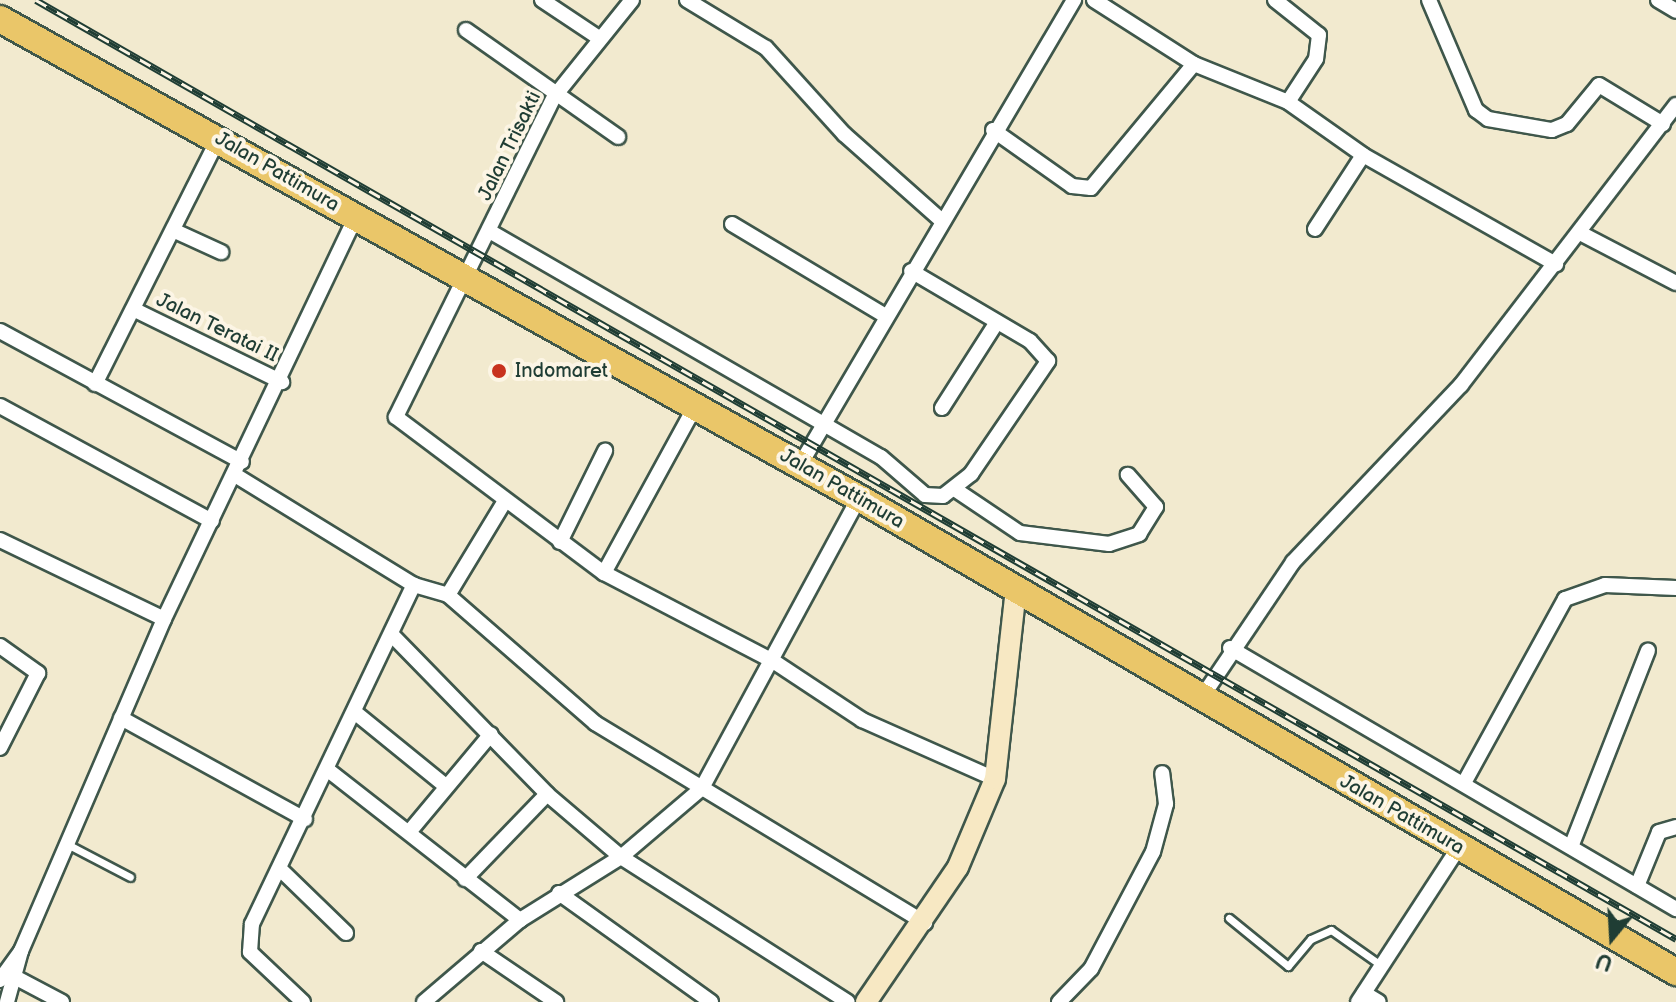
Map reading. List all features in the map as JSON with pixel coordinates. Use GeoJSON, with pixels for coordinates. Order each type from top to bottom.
{"type":"FeatureCollection","features":[{"type":"Feature","properties":{"kind":"highway","name":"Jalan Pattimura"},"geometry":{"type":"LineString","coordinates":[[0,19],[859,498],[1113,645],[1200,700],[1676,972]]}},
{"type":"Feature","properties":{"kind":"street"},"geometry":{"type":"LineString","coordinates":[[542,0],[599,38]]}},
{"type":"Feature","properties":{"kind":"street","name":"Jalan Trisakti"},"geometry":{"type":"LineString","coordinates":[[505,501],[396,417],[463,278],[491,232],[554,97],[632,0]]}},
{"type":"Feature","properties":{"kind":"street"},"geometry":{"type":"LineString","coordinates":[[687,0],[766,48],[844,134],[941,220]]}},
{"type":"Feature","properties":{"kind":"street"},"geometry":{"type":"LineString","coordinates":[[800,465],[993,130],[1074,0]]}},
{"type":"Feature","properties":{"kind":"street"},"geometry":{"type":"LineString","coordinates":[[1094,0],[1194,64],[1288,102],[1363,155],[1556,264]]}},
{"type":"Feature","properties":{"kind":"street"},"geometry":{"type":"LineString","coordinates":[[1275,0],[1319,35],[1316,59],[1288,102]]}},
{"type":"Feature","properties":{"kind":"street"},"geometry":{"type":"LineString","coordinates":[[1429,0],[1476,110],[1488,119],[1552,130],[1567,124],[1599,85],[1663,124]]}},
{"type":"Feature","properties":{"kind":"street"},"geometry":{"type":"LineString","coordinates":[[1658,0],[1676,11]]}},
{"type":"Feature","properties":{"kind":"street"},"geometry":{"type":"LineString","coordinates":[[466,30],[554,97],[618,137]]}},
{"type":"Feature","properties":{"kind":"street"},"geometry":{"type":"LineString","coordinates":[[993,130],[1072,186],[1091,188],[1194,64]]}},
{"type":"Feature","properties":{"kind":"street"},"geometry":{"type":"LineString","coordinates":[[1200,700],[1230,648],[1293,562],[1461,385],[1582,234],[1676,105]]}},
{"type":"Feature","properties":{"kind":"street"},"geometry":{"type":"LineString","coordinates":[[95,384],[175,231],[218,139]]}},
{"type":"Feature","properties":{"kind":"street"},"geometry":{"type":"LineString","coordinates":[[1315,229],[1363,155]]}},
{"type":"Feature","properties":{"kind":"street"},"geometry":{"type":"LineString","coordinates":[[7,1002],[7,976],[21,951],[164,619],[282,382],[356,217]]}},
{"type":"Feature","properties":{"kind":"street"},"geometry":{"type":"LineString","coordinates":[[732,224],[886,316]]}},
{"type":"Feature","properties":{"kind":"street"},"geometry":{"type":"LineString","coordinates":[[175,231],[221,252]]}},
{"type":"Feature","properties":{"kind":"street"},"geometry":{"type":"LineString","coordinates":[[491,232],[825,423],[925,495],[956,490],[1020,533],[1128,542],[1156,507],[1128,475]]}},
{"type":"Feature","properties":{"kind":"street"},"geometry":{"type":"LineString","coordinates":[[1582,234],[1676,283]]}},
{"type":"Feature","properties":{"kind":"street"},"geometry":{"type":"LineString","coordinates":[[911,271],[997,322],[1048,361],[956,490]]}},
{"type":"Feature","properties":{"kind":"street","name":"Jalan Teratai II"},"geometry":{"type":"LineString","coordinates":[[135,310],[282,382]]}},
{"type":"Feature","properties":{"kind":"street"},"geometry":{"type":"LineString","coordinates":[[942,408],[997,322]]}},
{"type":"Feature","properties":{"kind":"street"},"geometry":{"type":"LineString","coordinates":[[0,331],[238,468],[414,585],[448,595],[566,702],[925,923]]}},
{"type":"Feature","properties":{"kind":"street"},"geometry":{"type":"LineString","coordinates":[[0,406],[212,521]]}},
{"type":"Feature","properties":{"kind":"street"},"geometry":{"type":"LineString","coordinates":[[604,573],[695,407]]}},
{"type":"Feature","properties":{"kind":"street"},"geometry":{"type":"LineString","coordinates":[[560,542],[605,451]]}},
{"type":"Feature","properties":{"kind":"street"},"geometry":{"type":"LineString","coordinates":[[424,1002],[520,920],[621,857],[702,788],[859,498]]}},
{"type":"Feature","properties":{"kind":"street"},"geometry":{"type":"LineString","coordinates":[[448,595],[505,501],[604,573],[773,661],[862,720],[995,779]]}},
{"type":"Feature","properties":{"kind":"street"},"geometry":{"type":"LineString","coordinates":[[0,540],[164,619]]}},
{"type":"Feature","properties":{"kind":"street"},"geometry":{"type":"LineString","coordinates":[[303,1002],[250,952],[248,941],[357,714],[414,585]]}},
{"type":"Feature","properties":{"kind":"street"},"geometry":{"type":"LineString","coordinates":[[1464,783],[1565,599],[1605,585],[1676,588]]}},
{"type":"Feature","properties":{"kind":"street"},"geometry":{"type":"LineString","coordinates":[[866,1002],[925,923],[995,779],[1016,590]]}},
{"type":"Feature","properties":{"kind":"street"},"geometry":{"type":"LineString","coordinates":[[393,636],[547,794],[621,857],[848,1002]]}},
{"type":"Feature","properties":{"kind":"street"},"geometry":{"type":"LineString","coordinates":[[0,646],[38,673],[1,745]]}},
{"type":"Feature","properties":{"kind":"street"},"geometry":{"type":"LineString","coordinates":[[1230,648],[1676,909]]}},
{"type":"Feature","properties":{"kind":"street"},"geometry":{"type":"LineString","coordinates":[[1571,847],[1648,651]]}},
{"type":"Feature","properties":{"kind":"street"},"geometry":{"type":"LineString","coordinates":[[357,714],[443,784]]}},
{"type":"Feature","properties":{"kind":"street"},"geometry":{"type":"LineString","coordinates":[[121,718],[305,819]]}},
{"type":"Feature","properties":{"kind":"street"},"geometry":{"type":"LineString","coordinates":[[410,831],[443,784],[491,734]]}},
{"type":"Feature","properties":{"kind":"street"},"geometry":{"type":"LineString","coordinates":[[328,770],[410,831],[465,879],[520,920]]}},
{"type":"Feature","properties":{"kind":"street"},"geometry":{"type":"LineString","coordinates":[[1059,1002],[1091,969],[1153,852],[1166,804],[1162,773]]}},
{"type":"Feature","properties":{"kind":"street"},"geometry":{"type":"LineString","coordinates":[[465,879],[547,794]]}},
{"type":"Feature","properties":{"kind":"street"},"geometry":{"type":"LineString","coordinates":[[1637,886],[1659,832],[1676,827]]}},
{"type":"Feature","properties":{"kind":"street"},"geometry":{"type":"LineString","coordinates":[[1379,1002],[1361,998],[1459,847]]}},
{"type":"Feature","properties":{"kind":"street"},"geometry":{"type":"LineString","coordinates":[[280,869],[346,933]]}},
{"type":"Feature","properties":{"kind":"street"},"geometry":{"type":"LineString","coordinates":[[559,893],[711,1002]]}},
{"type":"Feature","properties":{"kind":"street"},"geometry":{"type":"LineString","coordinates":[[481,951],[556,1002]]}},
{"type":"Feature","properties":{"kind":"street"},"geometry":{"type":"LineString","coordinates":[[7,976],[62,1002]]}},
{"type":"Feature","properties":{"kind":"lane"},"geometry":{"type":"LineString","coordinates":[[67,844],[130,877]]}},
{"type":"Feature","properties":{"kind":"lane"},"geometry":{"type":"LineString","coordinates":[[1229,918],[1288,966],[1311,939],[1331,930],[1382,966]]}},
{"type":"Feature","properties":{"kind":"railway"},"geometry":{"type":"LineString","coordinates":[[36,0],[1676,939]]}},
{"type":"Feature","properties":{"kind":"place","name":"Indomaret"},"geometry":{"type":"Point","coordinates":[499,371]}}]}
